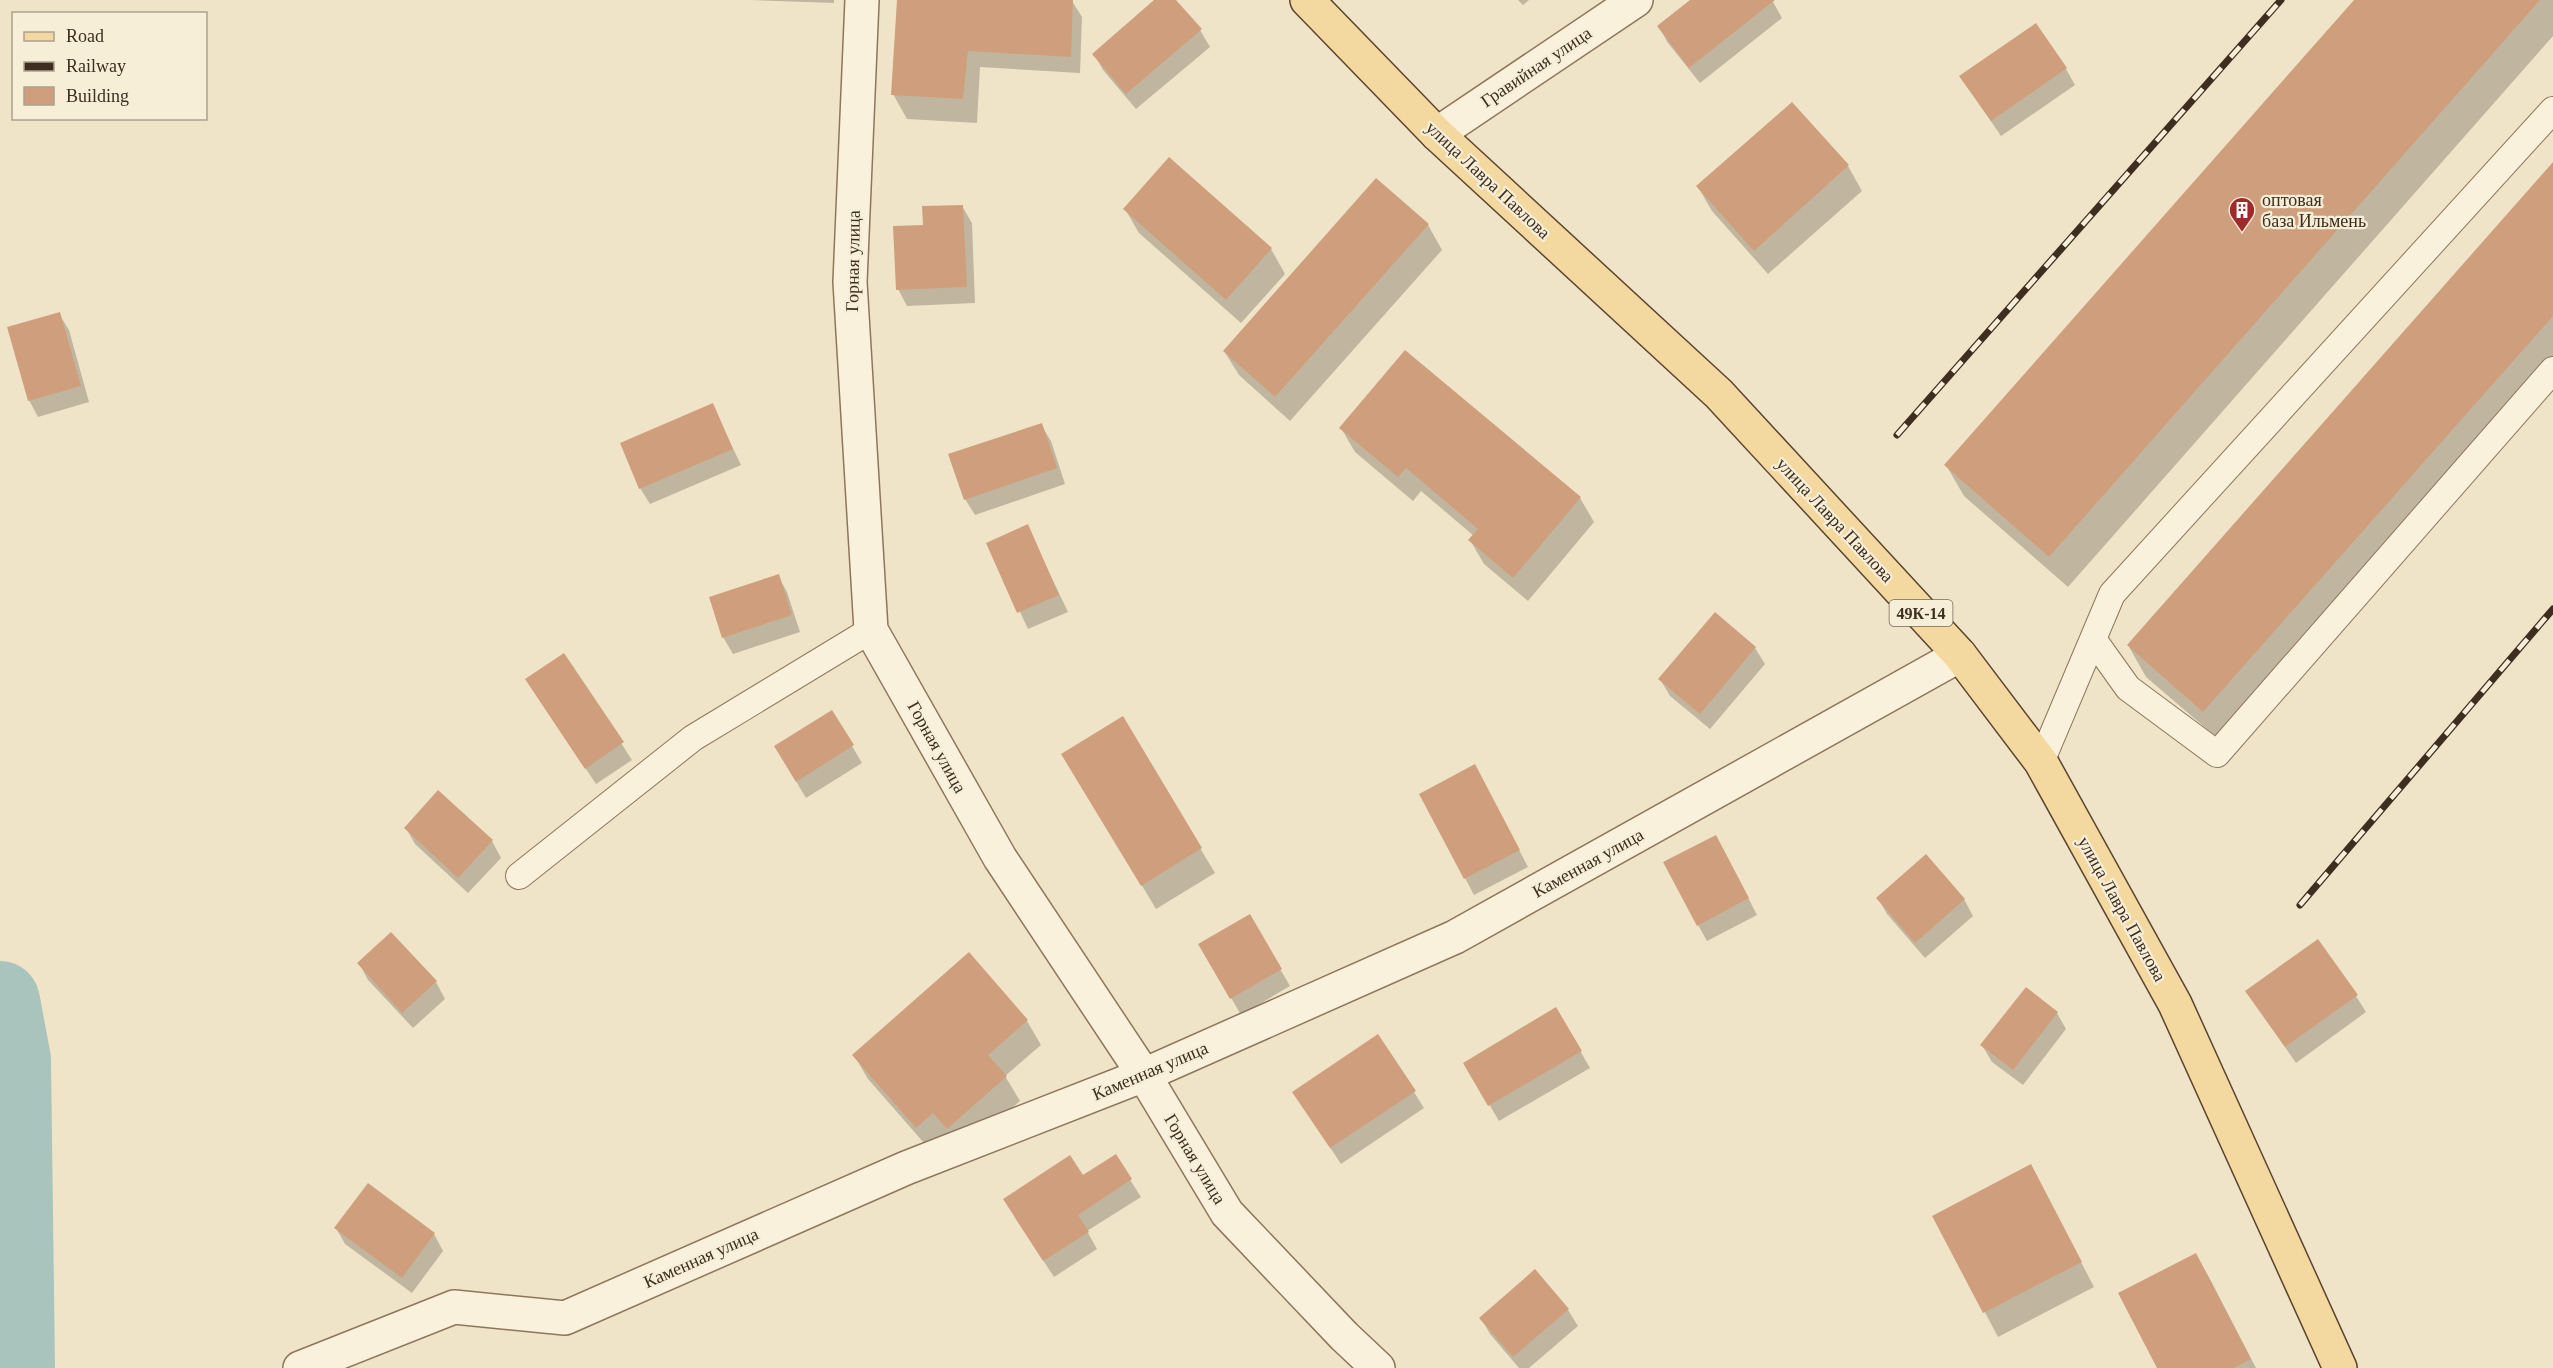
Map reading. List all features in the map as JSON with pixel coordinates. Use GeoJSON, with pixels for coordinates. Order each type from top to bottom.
{"type":"FeatureCollection","features":[{"type":"Feature","properties":{"kind":"main road","name":"улица Лавра Павлова"},"geometry":{"type":"LineString","coordinates":[[1306,0],[1437,134],[1719,394],[1960,656],[2042,762],[2175,1004],[2340,1368]]}},
{"type":"Feature","properties":{"kind":"street","name":"Горная улица"},"geometry":{"type":"LineString","coordinates":[[862,0],[850,282],[871,630],[1000,858],[1144,1075],[1227,1213],[1378,1368]]}},
{"type":"Feature","properties":{"kind":"street","name":"Гравийная улица"},"geometry":{"type":"LineString","coordinates":[[1437,134],[1636,0]]}},
{"type":"Feature","properties":{"kind":"street","name":"Каменная улица"},"geometry":{"type":"LineString","coordinates":[[300,1368],[454,1307],[566,1318],[906,1168],[1144,1075],[1455,938],[1960,656]]}},
{"type":"Feature","properties":{"kind":"lane"},"geometry":{"type":"LineString","coordinates":[[2042,762],[2112,594],[2553,110]]}},
{"type":"Feature","properties":{"kind":"lane"},"geometry":{"type":"LineString","coordinates":[[2093,639],[2128,688],[2217,754],[2553,370]]}},
{"type":"Feature","properties":{"kind":"lane"},"geometry":{"type":"LineString","coordinates":[[519,876],[693,738],[871,630]]}},
{"type":"Feature","properties":{"kind":"building"},"geometry":{"type":"Polygon","coordinates":[[[897,0],[1073,0],[1071,57],[968,51],[963,99],[891,95],[897,0]]]}},
{"type":"Feature","properties":{"kind":"building"},"geometry":{"type":"Polygon","coordinates":[[[1154,0],[1176,0],[1202,29],[1126,94],[1092,54],[1154,0]]]}},
{"type":"Feature","properties":{"kind":"building"},"geometry":{"type":"Polygon","coordinates":[[[1690,0],[1775,0],[1689,68],[1657,26],[1690,0]]]}},
{"type":"Feature","properties":{"kind":"building","name":"оптовая база Ильмень"},"geometry":{"type":"Polygon","coordinates":[[[2354,0],[2540,0],[2049,557],[1944,465],[2354,0]]]}},
{"type":"Feature","properties":{"kind":"building"},"geometry":{"type":"Polygon","coordinates":[[[2036,23],[2067,68],[1991,121],[1959,76],[2036,23]]]}},
{"type":"Feature","properties":{"kind":"building"},"geometry":{"type":"Polygon","coordinates":[[[1792,102],[1849,165],[1754,251],[1696,186],[1792,102]]]}},
{"type":"Feature","properties":{"kind":"building"},"geometry":{"type":"Polygon","coordinates":[[[1169,157],[1272,248],[1226,300],[1123,209],[1169,157]]]}},
{"type":"Feature","properties":{"kind":"building"},"geometry":{"type":"Polygon","coordinates":[[[2553,162],[2553,316],[2203,712],[2127,645],[2553,162]]]}},
{"type":"Feature","properties":{"kind":"building"},"geometry":{"type":"Polygon","coordinates":[[[1376,178],[1429,224],[1275,397],[1223,351],[1376,178]]]}},
{"type":"Feature","properties":{"kind":"building"},"geometry":{"type":"Polygon","coordinates":[[[963,205],[967,287],[896,290],[893,226],[923,225],[922,206],[963,205]]]}},
{"type":"Feature","properties":{"kind":"building"},"geometry":{"type":"Polygon","coordinates":[[[60,312],[81,386],[28,401],[7,327],[60,312]]]}},
{"type":"Feature","properties":{"kind":"building"},"geometry":{"type":"Polygon","coordinates":[[[1405,350],[1581,497],[1513,578],[1468,540],[1478,529],[1406,468],[1398,477],[1339,428],[1405,350]]]}},
{"type":"Feature","properties":{"kind":"building"},"geometry":{"type":"Polygon","coordinates":[[[713,403],[733,449],[639,489],[620,443],[713,403]]]}},
{"type":"Feature","properties":{"kind":"building"},"geometry":{"type":"Polygon","coordinates":[[[1042,423],[1057,468],[964,500],[948,454],[1042,423]]]}},
{"type":"Feature","properties":{"kind":"building"},"geometry":{"type":"Polygon","coordinates":[[[1028,524],[1059,595],[1017,613],[986,543],[1028,524]]]}},
{"type":"Feature","properties":{"kind":"building"},"geometry":{"type":"Polygon","coordinates":[[[779,574],[792,615],[722,638],[709,597],[779,574]]]}},
{"type":"Feature","properties":{"kind":"building"},"geometry":{"type":"Polygon","coordinates":[[[1715,612],[1756,647],[1700,714],[1658,679],[1715,612]]]}},
{"type":"Feature","properties":{"kind":"building"},"geometry":{"type":"Polygon","coordinates":[[[564,653],[624,742],[585,769],[525,679],[564,653]]]}},
{"type":"Feature","properties":{"kind":"building"},"geometry":{"type":"Polygon","coordinates":[[[832,710],[854,745],[796,782],[774,746],[832,710]]]}},
{"type":"Feature","properties":{"kind":"building"},"geometry":{"type":"Polygon","coordinates":[[[1123,716],[1202,848],[1141,886],[1061,754],[1123,716]]]}},
{"type":"Feature","properties":{"kind":"building"},"geometry":{"type":"Polygon","coordinates":[[[1475,764],[1520,850],[1464,879],[1419,794],[1475,764]]]}},
{"type":"Feature","properties":{"kind":"building"},"geometry":{"type":"Polygon","coordinates":[[[438,790],[493,840],[458,878],[404,828],[438,790]]]}},
{"type":"Feature","properties":{"kind":"building"},"geometry":{"type":"Polygon","coordinates":[[[1716,835],[1749,898],[1697,926],[1663,862],[1716,835]]]}},
{"type":"Feature","properties":{"kind":"building"},"geometry":{"type":"Polygon","coordinates":[[[1926,854],[1965,899],[1915,943],[1876,898],[1926,854]]]}},
{"type":"Feature","properties":{"kind":"building"},"geometry":{"type":"Polygon","coordinates":[[[1250,914],[1282,969],[1230,999],[1198,944],[1250,914]]]}},
{"type":"Feature","properties":{"kind":"building"},"geometry":{"type":"Polygon","coordinates":[[[391,932],[437,981],[402,1013],[357,963],[391,932]]]}},
{"type":"Feature","properties":{"kind":"building"},"geometry":{"type":"Polygon","coordinates":[[[2318,939],[2358,995],[2285,1047],[2245,991],[2318,939]]]}},
{"type":"Feature","properties":{"kind":"building"},"geometry":{"type":"Polygon","coordinates":[[[969,952],[1028,1020],[988,1055],[1007,1076],[947,1129],[933,1113],[916,1128],[852,1055],[969,952]]]}},
{"type":"Feature","properties":{"kind":"building"},"geometry":{"type":"Polygon","coordinates":[[[2026,987],[2058,1012],[2013,1070],[1980,1045],[2026,987]]]}},
{"type":"Feature","properties":{"kind":"building"},"geometry":{"type":"Polygon","coordinates":[[[1556,1007],[1582,1051],[1488,1106],[1463,1063],[1556,1007]]]}},
{"type":"Feature","properties":{"kind":"building"},"geometry":{"type":"Polygon","coordinates":[[[1378,1034],[1416,1091],[1330,1148],[1292,1092],[1378,1034]]]}},
{"type":"Feature","properties":{"kind":"building"},"geometry":{"type":"Polygon","coordinates":[[[1116,1154],[1132,1179],[1078,1215],[1089,1232],[1043,1261],[1003,1199],[1070,1155],[1083,1175],[1116,1154]]]}},
{"type":"Feature","properties":{"kind":"building"},"geometry":{"type":"Polygon","coordinates":[[[2031,1164],[2082,1262],[1983,1313],[1932,1216],[2031,1164]]]}},
{"type":"Feature","properties":{"kind":"building"},"geometry":{"type":"Polygon","coordinates":[[[368,1183],[435,1233],[402,1278],[334,1228],[368,1183]]]}},
{"type":"Feature","properties":{"kind":"building"},"geometry":{"type":"Polygon","coordinates":[[[2196,1253],[2251,1359],[2234,1368],[2157,1368],[2118,1293],[2196,1253]]]}},
{"type":"Feature","properties":{"kind":"building"},"geometry":{"type":"Polygon","coordinates":[[[1535,1269],[1569,1309],[1513,1357],[1479,1318],[1535,1269]]]}},
{"type":"Feature","properties":{"kind":"waterway"},"geometry":{"type":"LineString","coordinates":[[0,1001],[11,1060],[15,1368]]}},
{"type":"Feature","properties":{"kind":"railway"},"geometry":{"type":"LineString","coordinates":[[1897,435],[2281,0]]}},
{"type":"Feature","properties":{"kind":"railway"},"geometry":{"type":"LineString","coordinates":[[2300,905],[2553,609]]}},
{"type":"Feature","properties":{"kind":"place","name":"оптовая база Ильмень"},"geometry":{"type":"Point","coordinates":[2242,233]}}]}
